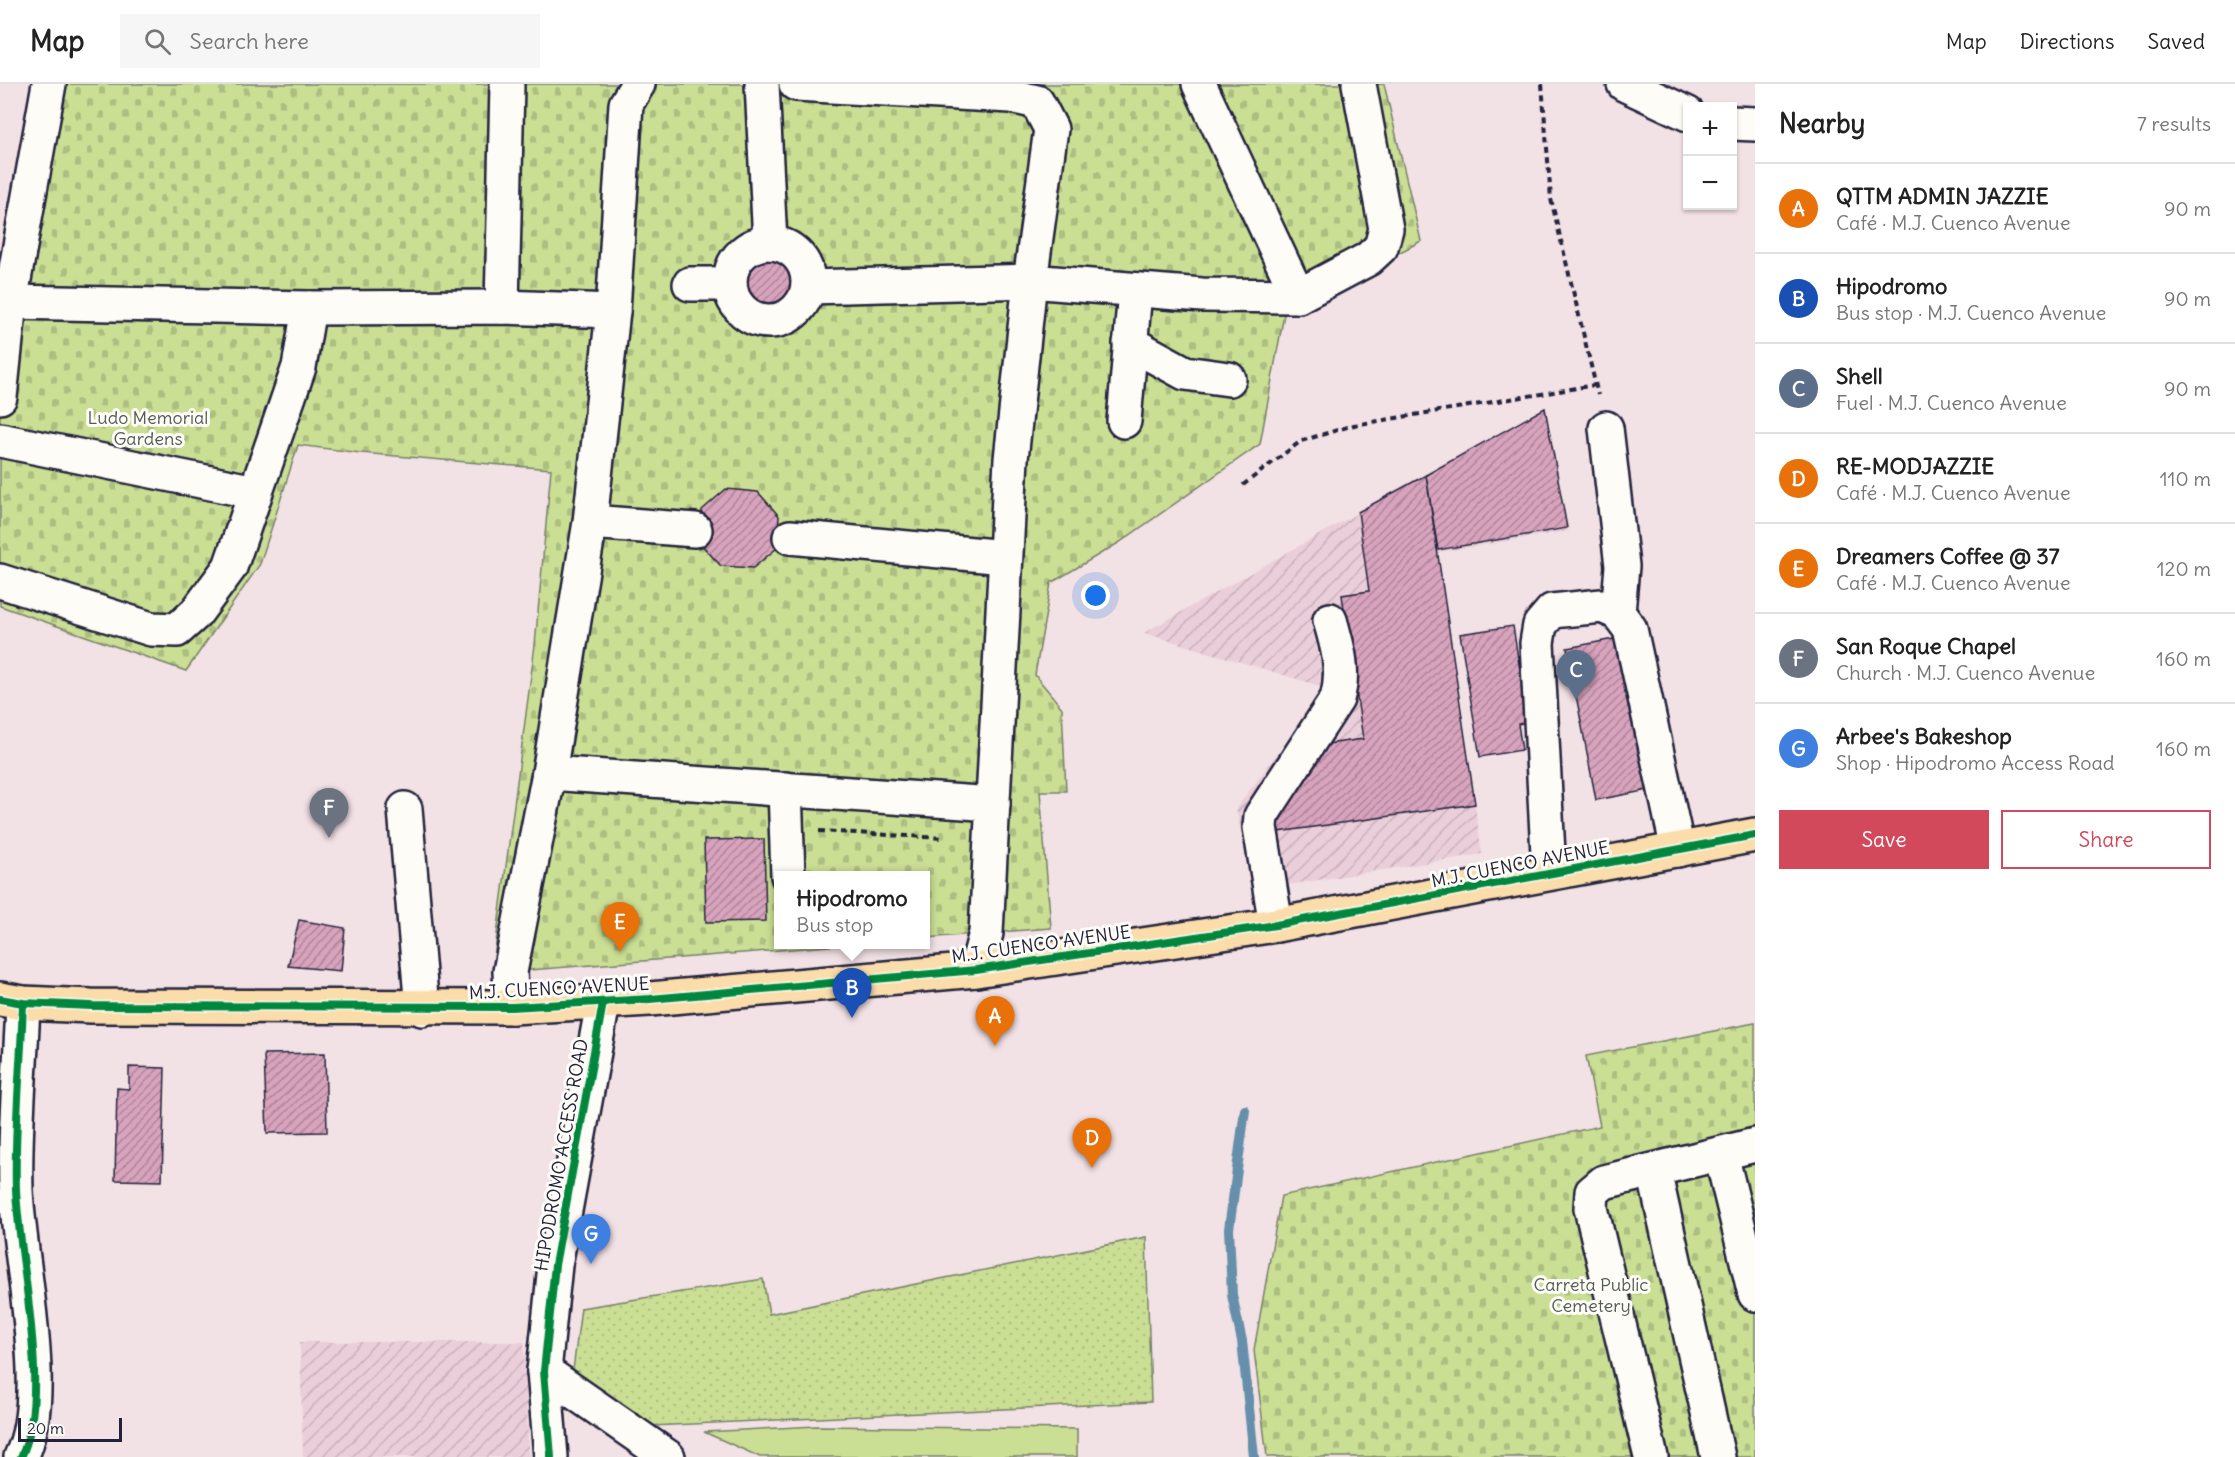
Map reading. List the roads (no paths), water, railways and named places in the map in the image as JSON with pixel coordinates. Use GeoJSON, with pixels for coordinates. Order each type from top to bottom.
{"type":"FeatureCollection","features":[{"type":"Feature","properties":{"kind":"main road","name":"M.J. CUENCO AVENUE"},"geometry":{"type":"LineString","coordinates":[[11,1001],[422,1009],[512,1007],[603,1003],[976,970],[1276,925],[1755,835]]}},
{"type":"Feature","properties":{"kind":"street"},"geometry":{"type":"LineString","coordinates":[[0,397],[10,302],[49,84]]}},
{"type":"Feature","properties":{"kind":"street"},"geometry":{"type":"LineString","coordinates":[[502,307],[507,84]]}},
{"type":"Feature","properties":{"kind":"street"},"geometry":{"type":"LineString","coordinates":[[512,1007],[510,972],[549,773],[590,522],[613,311],[626,104],[638,84]]}},
{"type":"Feature","properties":{"kind":"street"},"geometry":{"type":"LineString","coordinates":[[762,84],[770,243]]}},
{"type":"Feature","properties":{"kind":"street"},"geometry":{"type":"LineString","coordinates":[[796,84],[1011,96],[1037,102],[1051,129],[1030,281],[1011,459],[986,933],[976,970]]}},
{"type":"Feature","properties":{"kind":"street"},"geometry":{"type":"LineString","coordinates":[[1199,84],[1298,296]]}},
{"type":"Feature","properties":{"kind":"street"},"geometry":{"type":"LineString","coordinates":[[808,286],[1030,281],[1202,296],[1298,296],[1368,259],[1381,247],[1384,238],[1386,229],[1359,84]]}},
{"type":"Feature","properties":{"kind":"street"},"geometry":{"type":"LineString","coordinates":[[1624,84],[1683,112]]}},
{"type":"Feature","properties":{"kind":"street"},"geometry":{"type":"LineString","coordinates":[[1737,123],[1755,124]]}},
{"type":"Feature","properties":{"kind":"street"},"geometry":{"type":"LineString","coordinates":[[770,243],[782,245],[802,261],[808,286],[797,310],[774,321],[761,321],[739,308],[732,297],[731,272],[745,250],[757,244],[770,243]]}},
{"type":"Feature","properties":{"kind":"street"},"geometry":{"type":"LineString","coordinates":[[690,284],[730,284]]}},
{"type":"Feature","properties":{"kind":"street"},"geometry":{"type":"LineString","coordinates":[[1124,421],[1134,291]]}},
{"type":"Feature","properties":{"kind":"street"},"geometry":{"type":"LineString","coordinates":[[10,302],[309,308],[502,307],[613,311]]}},
{"type":"Feature","properties":{"kind":"street"},"geometry":{"type":"LineString","coordinates":[[0,581],[151,629],[177,630],[196,613],[230,567],[299,367],[309,308]]}},
{"type":"Feature","properties":{"kind":"street"},"geometry":{"type":"LineString","coordinates":[[1130,343],[1185,373],[1229,379]]}},
{"type":"Feature","properties":{"kind":"street"},"geometry":{"type":"LineString","coordinates":[[1606,428],[1622,566],[1618,613]]}},
{"type":"Feature","properties":{"kind":"street"},"geometry":{"type":"LineString","coordinates":[[0,440],[255,492]]}},
{"type":"Feature","properties":{"kind":"street"},"geometry":{"type":"LineString","coordinates":[[590,522],[695,530]]}},
{"type":"Feature","properties":{"kind":"street"},"geometry":{"type":"LineString","coordinates":[[790,537],[1005,557]]}},
{"type":"Feature","properties":{"kind":"street"},"geometry":{"type":"LineString","coordinates":[[1549,873],[1537,643],[1540,625],[1552,612],[1602,606],[1618,613],[1630,629],[1678,850]]}},
{"type":"Feature","properties":{"kind":"street"},"geometry":{"type":"LineString","coordinates":[[1276,925],[1260,827],[1262,816],[1337,699],[1342,682],[1342,665],[1330,620]]}},
{"type":"Feature","properties":{"kind":"street"},"geometry":{"type":"LineString","coordinates":[[549,773],[993,804]]}},
{"type":"Feature","properties":{"kind":"street"},"geometry":{"type":"LineString","coordinates":[[785,789],[788,871]]}},
{"type":"Feature","properties":{"kind":"street"},"geometry":{"type":"LineString","coordinates":[[405,809],[422,1009]]}},
{"type":"Feature","properties":{"kind":"street"},"geometry":{"type":"LineString","coordinates":[[11,1001],[16,1190],[35,1384],[27,1445],[21,1457]]}},
{"type":"Feature","properties":{"kind":"street","name":"HIPODROMO ACCESS ROAD"},"geometry":{"type":"LineString","coordinates":[[551,1457],[544,1371],[555,1265],[603,1003]]}},
{"type":"Feature","properties":{"kind":"street"},"geometry":{"type":"LineString","coordinates":[[1651,1457],[1591,1208],[1592,1192],[1604,1182],[1755,1145]]}},
{"type":"Feature","properties":{"kind":"street"},"geometry":{"type":"LineString","coordinates":[[1721,1154],[1755,1294]]}},
{"type":"Feature","properties":{"kind":"street"},"geometry":{"type":"LineString","coordinates":[[1653,1171],[1718,1457]]}},
{"type":"Feature","properties":{"kind":"street"},"geometry":{"type":"LineString","coordinates":[[544,1371],[668,1457]]}},
{"type":"Feature","properties":{"kind":"waterway"},"geometry":{"type":"LineString","coordinates":[[1245,1110],[1229,1229],[1232,1295],[1242,1341],[1254,1457]]}},
{"type":"Feature","properties":{"kind":"place","name":"Shell"},"geometry":{"type":"Point","coordinates":[1576,700]}},
{"type":"Feature","properties":{"kind":"place","name":"San Roque Chapel"},"geometry":{"type":"Point","coordinates":[329,838]}},
{"type":"Feature","properties":{"kind":"place","name":"Dreamers Coffee @ 37"},"geometry":{"type":"Point","coordinates":[620,952]}},
{"type":"Feature","properties":{"kind":"place","name":"Hipodromo"},"geometry":{"type":"Point","coordinates":[852,1018]}},
{"type":"Feature","properties":{"kind":"place","name":"QTTM ADMIN JAZZIE"},"geometry":{"type":"Point","coordinates":[995,1046]}},
{"type":"Feature","properties":{"kind":"place","name":"RE-MODJAZZIE"},"geometry":{"type":"Point","coordinates":[1092,1168]}},
{"type":"Feature","properties":{"kind":"place","name":"Arbee's Bakeshop"},"geometry":{"type":"Point","coordinates":[591,1264]}},
{"type":"Feature","properties":{"kind":"park label","name":"Ludo Memorial Gardens"},"geometry":{"type":"Point","coordinates":[148,427]}},
{"type":"Feature","properties":{"kind":"park label","name":"Carreta Public Cemetery"},"geometry":{"type":"Point","coordinates":[1591,1294]}}]}
